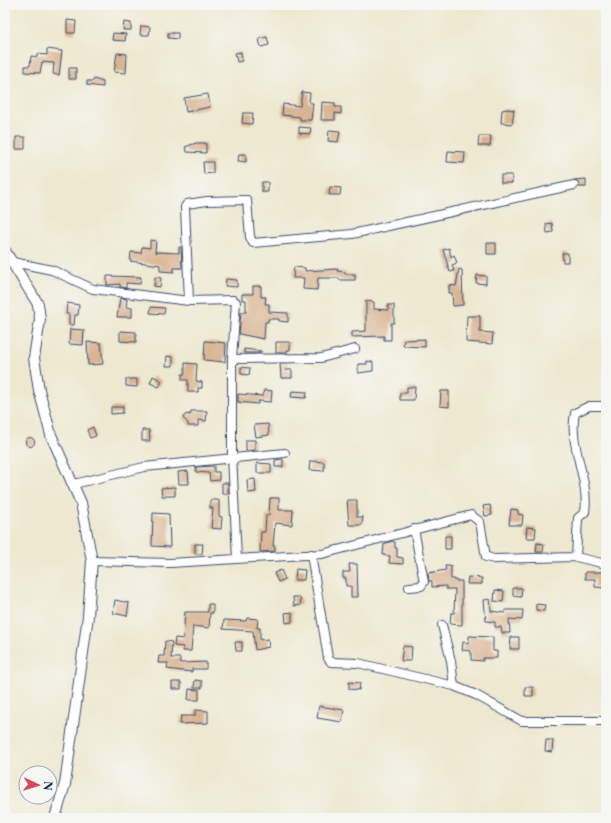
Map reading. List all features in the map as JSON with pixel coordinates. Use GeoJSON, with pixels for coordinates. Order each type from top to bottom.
{"type":"FeatureCollection","features":[{"type":"Feature","properties":{"kind":"street"},"geometry":{"type":"LineString","coordinates":[[189,301],[185,207],[187,204],[207,201],[247,200],[250,237],[253,243],[352,234],[574,185]]}},
{"type":"Feature","properties":{"kind":"street"},"geometry":{"type":"LineString","coordinates":[[5,251],[38,304],[40,319],[34,358],[39,390],[51,435],[74,484],[81,503],[92,561],[88,616],[65,784],[55,818]]}},
{"type":"Feature","properties":{"kind":"street"},"geometry":{"type":"LineString","coordinates":[[13,262],[52,270],[93,289],[189,301],[233,300],[236,302],[232,359],[232,458],[237,559]]}},
{"type":"Feature","properties":{"kind":"street"},"geometry":{"type":"LineString","coordinates":[[232,359],[321,358],[355,349]]}},
{"type":"Feature","properties":{"kind":"street"},"geometry":{"type":"LineString","coordinates":[[576,557],[578,518],[585,512],[587,500],[575,440],[574,418],[575,413],[589,406],[606,406]]}},
{"type":"Feature","properties":{"kind":"street"},"geometry":{"type":"LineString","coordinates":[[74,484],[144,467],[285,453]]}},
{"type":"Feature","properties":{"kind":"street"},"geometry":{"type":"LineString","coordinates":[[92,561],[170,563],[322,554],[471,515],[480,522],[486,557],[494,559],[576,557],[606,564]]}},
{"type":"Feature","properties":{"kind":"street"},"geometry":{"type":"LineString","coordinates":[[409,587],[421,586],[424,582],[414,529]]}},
{"type":"Feature","properties":{"kind":"street"},"geometry":{"type":"LineString","coordinates":[[311,554],[328,658],[331,662],[358,663],[454,686],[476,695],[522,721],[606,721]]}},
{"type":"Feature","properties":{"kind":"street"},"geometry":{"type":"LineString","coordinates":[[442,625],[452,667],[454,686]]}},
{"type":"Feature","properties":{"kind":"building"},"geometry":{"type":"Polygon","coordinates":[[[67,20],[76,21],[75,33],[67,33],[67,20]]]}},
{"type":"Feature","properties":{"kind":"building"},"geometry":{"type":"Polygon","coordinates":[[[124,22],[131,23],[131,30],[123,30],[124,22]]]}},
{"type":"Feature","properties":{"kind":"building"},"geometry":{"type":"Polygon","coordinates":[[[141,26],[150,27],[149,35],[140,35],[141,26]]]}},
{"type":"Feature","properties":{"kind":"building"},"geometry":{"type":"Polygon","coordinates":[[[113,33],[126,34],[125,41],[112,40],[113,33]]]}},
{"type":"Feature","properties":{"kind":"building"},"geometry":{"type":"Polygon","coordinates":[[[168,33],[178,33],[178,39],[168,38],[168,33]]]}},
{"type":"Feature","properties":{"kind":"building"},"geometry":{"type":"Polygon","coordinates":[[[267,37],[269,45],[261,47],[259,39],[267,37]]]}},
{"type":"Feature","properties":{"kind":"building"},"geometry":{"type":"Polygon","coordinates":[[[47,49],[62,51],[59,75],[53,74],[54,63],[42,62],[40,73],[25,72],[25,66],[30,66],[31,56],[37,57],[37,54],[47,55],[47,49]]]}},
{"type":"Feature","properties":{"kind":"building"},"geometry":{"type":"Polygon","coordinates":[[[241,52],[242,61],[237,62],[235,53],[241,52]]]}},
{"type":"Feature","properties":{"kind":"building"},"geometry":{"type":"Polygon","coordinates":[[[117,53],[127,54],[126,73],[114,72],[117,53]]]}},
{"type":"Feature","properties":{"kind":"building"},"geometry":{"type":"Polygon","coordinates":[[[69,68],[76,68],[76,79],[69,79],[69,68]]]}},
{"type":"Feature","properties":{"kind":"building"},"geometry":{"type":"Polygon","coordinates":[[[94,79],[103,82],[103,87],[87,85],[87,81],[93,81],[94,79]]]}},
{"type":"Feature","properties":{"kind":"building"},"geometry":{"type":"Polygon","coordinates":[[[302,92],[310,93],[309,103],[313,103],[311,120],[300,120],[300,117],[282,115],[283,104],[300,106],[302,92]]]}},
{"type":"Feature","properties":{"kind":"building"},"geometry":{"type":"Polygon","coordinates":[[[208,94],[210,107],[186,112],[184,98],[208,94]]]}},
{"type":"Feature","properties":{"kind":"building"},"geometry":{"type":"Polygon","coordinates":[[[322,102],[335,103],[335,107],[341,107],[341,114],[335,113],[335,120],[321,120],[322,102]]]}},
{"type":"Feature","properties":{"kind":"building"},"geometry":{"type":"Polygon","coordinates":[[[502,110],[514,110],[512,124],[501,123],[502,110]]]}},
{"type":"Feature","properties":{"kind":"building"},"geometry":{"type":"Polygon","coordinates":[[[243,113],[253,113],[252,124],[242,123],[243,113]]]}},
{"type":"Feature","properties":{"kind":"building"},"geometry":{"type":"Polygon","coordinates":[[[299,127],[311,128],[310,134],[299,133],[299,127]]]}},
{"type":"Feature","properties":{"kind":"building"},"geometry":{"type":"Polygon","coordinates":[[[329,130],[340,131],[338,142],[328,141],[329,130]]]}},
{"type":"Feature","properties":{"kind":"building"},"geometry":{"type":"Polygon","coordinates":[[[479,136],[491,136],[490,146],[478,146],[479,136]]]}},
{"type":"Feature","properties":{"kind":"building"},"geometry":{"type":"Polygon","coordinates":[[[16,137],[25,137],[25,149],[16,149],[16,137]]]}},
{"type":"Feature","properties":{"kind":"building"},"geometry":{"type":"Polygon","coordinates":[[[196,143],[206,143],[206,153],[187,152],[185,147],[196,143]]]}},
{"type":"Feature","properties":{"kind":"building"},"geometry":{"type":"Polygon","coordinates":[[[448,151],[465,152],[464,163],[447,162],[448,151]]]}},
{"type":"Feature","properties":{"kind":"building"},"geometry":{"type":"Polygon","coordinates":[[[239,154],[246,154],[246,162],[238,161],[239,154]]]}},
{"type":"Feature","properties":{"kind":"building"},"geometry":{"type":"Polygon","coordinates":[[[203,162],[213,162],[213,173],[204,174],[203,162]]]}},
{"type":"Feature","properties":{"kind":"building"},"geometry":{"type":"Polygon","coordinates":[[[501,175],[512,175],[512,183],[501,183],[501,175]]]}},
{"type":"Feature","properties":{"kind":"building"},"geometry":{"type":"Polygon","coordinates":[[[586,179],[586,187],[579,187],[578,182],[574,180],[586,179]]]}},
{"type":"Feature","properties":{"kind":"building"},"geometry":{"type":"Polygon","coordinates":[[[262,182],[268,182],[268,192],[262,192],[262,182]]]}},
{"type":"Feature","properties":{"kind":"building"},"geometry":{"type":"Polygon","coordinates":[[[330,187],[341,188],[340,195],[329,195],[330,187]]]}},
{"type":"Feature","properties":{"kind":"building"},"geometry":{"type":"Polygon","coordinates":[[[552,223],[553,232],[547,233],[546,224],[552,223]]]}},
{"type":"Feature","properties":{"kind":"building"},"geometry":{"type":"Polygon","coordinates":[[[150,240],[156,241],[155,252],[179,253],[179,247],[181,247],[182,268],[174,268],[174,272],[160,271],[160,265],[130,261],[131,252],[141,253],[142,247],[150,248],[150,240]]]}},
{"type":"Feature","properties":{"kind":"building"},"geometry":{"type":"Polygon","coordinates":[[[487,243],[496,243],[496,254],[487,254],[487,243]]]}},
{"type":"Feature","properties":{"kind":"building"},"geometry":{"type":"Polygon","coordinates":[[[449,248],[451,257],[454,255],[457,263],[452,265],[454,271],[450,272],[443,250],[449,248]]]}},
{"type":"Feature","properties":{"kind":"building"},"geometry":{"type":"Polygon","coordinates":[[[562,253],[568,253],[568,262],[563,262],[562,253]]]}},
{"type":"Feature","properties":{"kind":"building"},"geometry":{"type":"Polygon","coordinates":[[[294,267],[305,268],[305,271],[338,269],[337,271],[345,272],[345,274],[355,274],[355,280],[318,278],[317,290],[303,289],[304,278],[293,278],[294,267]]]}},
{"type":"Feature","properties":{"kind":"building"},"geometry":{"type":"Polygon","coordinates":[[[459,269],[462,270],[463,305],[453,306],[452,293],[449,293],[449,285],[456,286],[459,269]]]}},
{"type":"Feature","properties":{"kind":"building"},"geometry":{"type":"Polygon","coordinates":[[[477,275],[486,276],[486,284],[476,283],[477,275]]]}},
{"type":"Feature","properties":{"kind":"building"},"geometry":{"type":"Polygon","coordinates":[[[107,276],[141,277],[140,284],[126,283],[126,288],[120,287],[120,284],[107,285],[107,276]]]}},
{"type":"Feature","properties":{"kind":"building"},"geometry":{"type":"Polygon","coordinates":[[[155,277],[161,278],[160,287],[154,286],[155,277]]]}},
{"type":"Feature","properties":{"kind":"building"},"geometry":{"type":"Polygon","coordinates":[[[226,279],[237,280],[237,287],[225,286],[226,279]]]}},
{"type":"Feature","properties":{"kind":"building"},"geometry":{"type":"Polygon","coordinates":[[[253,286],[261,286],[261,297],[266,297],[265,304],[269,304],[269,312],[288,313],[288,322],[279,321],[279,319],[268,319],[268,322],[265,322],[264,339],[239,334],[241,312],[246,312],[246,300],[242,300],[242,294],[253,294],[253,286]]]}},
{"type":"Feature","properties":{"kind":"building"},"geometry":{"type":"Polygon","coordinates":[[[120,298],[127,299],[126,307],[132,308],[132,317],[117,317],[120,298]]]}},
{"type":"Feature","properties":{"kind":"building"},"geometry":{"type":"Polygon","coordinates":[[[366,301],[374,302],[374,309],[388,310],[388,305],[394,305],[394,323],[391,323],[391,340],[384,340],[384,336],[352,337],[352,332],[366,331],[366,301]]]}},
{"type":"Feature","properties":{"kind":"building"},"geometry":{"type":"Polygon","coordinates":[[[67,303],[79,305],[78,315],[75,315],[74,325],[69,325],[69,314],[66,314],[67,303]]]}},
{"type":"Feature","properties":{"kind":"building"},"geometry":{"type":"Polygon","coordinates":[[[151,307],[165,308],[164,314],[150,313],[151,307]]]}},
{"type":"Feature","properties":{"kind":"building"},"geometry":{"type":"Polygon","coordinates":[[[467,316],[480,316],[480,332],[493,333],[492,344],[466,342],[467,316]]]}},
{"type":"Feature","properties":{"kind":"building"},"geometry":{"type":"Polygon","coordinates":[[[70,329],[84,330],[83,345],[69,344],[70,329]]]}},
{"type":"Feature","properties":{"kind":"building"},"geometry":{"type":"Polygon","coordinates":[[[120,331],[136,332],[136,342],[120,341],[120,331]]]}},
{"type":"Feature","properties":{"kind":"building"},"geometry":{"type":"Polygon","coordinates":[[[425,339],[425,347],[403,346],[404,340],[425,339]]]}},
{"type":"Feature","properties":{"kind":"building"},"geometry":{"type":"Polygon","coordinates":[[[205,341],[226,343],[225,362],[204,360],[205,341]]]}},
{"type":"Feature","properties":{"kind":"building"},"geometry":{"type":"Polygon","coordinates":[[[87,342],[101,343],[103,364],[88,365],[87,342]]]}},
{"type":"Feature","properties":{"kind":"building"},"geometry":{"type":"Polygon","coordinates":[[[276,342],[290,342],[290,350],[287,350],[287,353],[276,353],[276,342]]]}},
{"type":"Feature","properties":{"kind":"building"},"geometry":{"type":"Polygon","coordinates":[[[244,349],[261,351],[261,353],[244,353],[244,349]]]}},
{"type":"Feature","properties":{"kind":"building"},"geometry":{"type":"Polygon","coordinates":[[[167,356],[173,357],[173,366],[166,366],[167,356]]]}},
{"type":"Feature","properties":{"kind":"building"},"geometry":{"type":"Polygon","coordinates":[[[367,361],[373,362],[373,371],[358,373],[358,364],[367,364],[367,361]]]}},
{"type":"Feature","properties":{"kind":"building"},"geometry":{"type":"Polygon","coordinates":[[[185,363],[197,364],[196,381],[202,382],[202,388],[198,388],[198,392],[188,392],[188,380],[182,380],[182,374],[185,374],[185,363]]]}},
{"type":"Feature","properties":{"kind":"building"},"geometry":{"type":"Polygon","coordinates":[[[280,364],[287,364],[286,370],[292,370],[292,378],[281,378],[280,364]]]}},
{"type":"Feature","properties":{"kind":"building"},"geometry":{"type":"Polygon","coordinates":[[[241,367],[250,368],[249,375],[241,374],[241,367]]]}},
{"type":"Feature","properties":{"kind":"building"},"geometry":{"type":"Polygon","coordinates":[[[153,376],[162,381],[159,387],[150,383],[153,376]]]}},
{"type":"Feature","properties":{"kind":"building"},"geometry":{"type":"Polygon","coordinates":[[[126,379],[137,379],[137,387],[126,386],[126,379]]]}},
{"type":"Feature","properties":{"kind":"building"},"geometry":{"type":"Polygon","coordinates":[[[407,387],[415,387],[414,400],[400,400],[400,393],[407,393],[407,387]]]}},
{"type":"Feature","properties":{"kind":"building"},"geometry":{"type":"Polygon","coordinates":[[[264,390],[272,391],[271,402],[258,401],[258,404],[238,402],[238,394],[263,396],[264,390]]]}},
{"type":"Feature","properties":{"kind":"building"},"geometry":{"type":"Polygon","coordinates":[[[292,391],[307,392],[306,398],[291,397],[292,391]]]}},
{"type":"Feature","properties":{"kind":"building"},"geometry":{"type":"Polygon","coordinates":[[[441,391],[449,391],[449,407],[440,406],[441,391]]]}},
{"type":"Feature","properties":{"kind":"building"},"geometry":{"type":"Polygon","coordinates":[[[111,407],[123,407],[123,413],[111,414],[111,407]]]}},
{"type":"Feature","properties":{"kind":"building"},"geometry":{"type":"Polygon","coordinates":[[[191,411],[207,411],[206,421],[198,420],[198,426],[188,426],[188,423],[183,418],[186,414],[190,415],[191,411]]]}},
{"type":"Feature","properties":{"kind":"building"},"geometry":{"type":"Polygon","coordinates":[[[268,424],[269,435],[256,437],[254,425],[268,424]]]}},
{"type":"Feature","properties":{"kind":"building"},"geometry":{"type":"Polygon","coordinates":[[[93,427],[96,436],[90,438],[87,430],[93,427]]]}},
{"type":"Feature","properties":{"kind":"building"},"geometry":{"type":"Polygon","coordinates":[[[142,430],[149,430],[150,441],[142,441],[142,430]]]}},
{"type":"Feature","properties":{"kind":"building"},"geometry":{"type":"Polygon","coordinates":[[[30,437],[35,442],[30,447],[25,442],[30,437]]]}},
{"type":"Feature","properties":{"kind":"building"},"geometry":{"type":"Polygon","coordinates":[[[246,440],[255,440],[255,450],[246,451],[246,440]]]}},
{"type":"Feature","properties":{"kind":"building"},"geometry":{"type":"Polygon","coordinates":[[[283,459],[283,467],[275,467],[275,460],[283,459]]]}},
{"type":"Feature","properties":{"kind":"building"},"geometry":{"type":"Polygon","coordinates":[[[310,461],[324,462],[324,471],[309,470],[310,461]]]}},
{"type":"Feature","properties":{"kind":"building"},"geometry":{"type":"Polygon","coordinates":[[[257,463],[271,464],[271,473],[257,473],[257,463]]]}},
{"type":"Feature","properties":{"kind":"building"},"geometry":{"type":"Polygon","coordinates":[[[214,466],[214,472],[219,472],[219,480],[210,481],[209,473],[196,472],[196,467],[214,466]]]}},
{"type":"Feature","properties":{"kind":"building"},"geometry":{"type":"Polygon","coordinates":[[[188,471],[189,484],[179,484],[178,472],[188,471]]]}},
{"type":"Feature","properties":{"kind":"building"},"geometry":{"type":"Polygon","coordinates":[[[255,479],[256,492],[248,493],[247,480],[255,479]]]}},
{"type":"Feature","properties":{"kind":"building"},"geometry":{"type":"Polygon","coordinates":[[[222,483],[228,483],[228,494],[222,494],[222,483]]]}},
{"type":"Feature","properties":{"kind":"building"},"geometry":{"type":"Polygon","coordinates":[[[175,487],[175,496],[162,496],[161,488],[175,487]]]}},
{"type":"Feature","properties":{"kind":"building"},"geometry":{"type":"Polygon","coordinates":[[[270,498],[279,498],[279,510],[293,510],[292,525],[275,523],[273,546],[275,546],[275,551],[260,552],[261,532],[265,532],[266,515],[269,515],[270,498]]]}},
{"type":"Feature","properties":{"kind":"building"},"geometry":{"type":"Polygon","coordinates":[[[210,500],[219,500],[219,516],[222,517],[221,529],[211,528],[213,508],[210,508],[210,500]]]}},
{"type":"Feature","properties":{"kind":"building"},"geometry":{"type":"Polygon","coordinates":[[[347,500],[357,500],[357,517],[363,517],[362,525],[349,525],[347,500]]]}},
{"type":"Feature","properties":{"kind":"building"},"geometry":{"type":"Polygon","coordinates":[[[490,505],[492,515],[485,516],[483,506],[490,505]]]}},
{"type":"Feature","properties":{"kind":"building"},"geometry":{"type":"Polygon","coordinates":[[[511,509],[518,510],[518,514],[523,515],[522,525],[509,525],[511,509]]]}},
{"type":"Feature","properties":{"kind":"building"},"geometry":{"type":"Polygon","coordinates":[[[153,513],[169,514],[170,547],[152,546],[153,513]]]}},
{"type":"Feature","properties":{"kind":"building"},"geometry":{"type":"Polygon","coordinates":[[[527,527],[536,528],[535,538],[526,538],[527,527]]]}},
{"type":"Feature","properties":{"kind":"building"},"geometry":{"type":"Polygon","coordinates":[[[445,536],[451,536],[451,549],[445,549],[445,536]]]}},
{"type":"Feature","properties":{"kind":"building"},"geometry":{"type":"Polygon","coordinates":[[[392,541],[395,542],[395,548],[397,548],[397,557],[403,558],[403,564],[389,563],[390,556],[383,555],[384,544],[392,541]]]}},
{"type":"Feature","properties":{"kind":"building"},"geometry":{"type":"Polygon","coordinates":[[[537,543],[544,544],[543,552],[536,552],[537,543]]]}},
{"type":"Feature","properties":{"kind":"building"},"geometry":{"type":"Polygon","coordinates":[[[195,544],[203,544],[202,554],[195,554],[195,544]]]}},
{"type":"Feature","properties":{"kind":"building"},"geometry":{"type":"Polygon","coordinates":[[[349,564],[357,564],[358,597],[351,597],[351,586],[346,586],[346,578],[343,578],[343,572],[350,572],[349,564]]]}},
{"type":"Feature","properties":{"kind":"building"},"geometry":{"type":"Polygon","coordinates":[[[445,566],[451,566],[451,579],[455,579],[455,581],[462,581],[462,625],[450,624],[451,613],[454,613],[455,589],[446,589],[446,586],[432,587],[432,581],[429,581],[428,573],[446,570],[445,566]]]}},
{"type":"Feature","properties":{"kind":"building"},"geometry":{"type":"Polygon","coordinates":[[[296,569],[305,570],[304,580],[295,580],[296,569]]]}},
{"type":"Feature","properties":{"kind":"building"},"geometry":{"type":"Polygon","coordinates":[[[281,570],[285,579],[278,582],[274,573],[281,570]]]}},
{"type":"Feature","properties":{"kind":"building"},"geometry":{"type":"Polygon","coordinates":[[[585,572],[605,572],[605,588],[595,587],[595,579],[585,579],[585,572]]]}},
{"type":"Feature","properties":{"kind":"building"},"geometry":{"type":"Polygon","coordinates":[[[468,577],[482,578],[482,584],[467,584],[468,577]]]}},
{"type":"Feature","properties":{"kind":"building"},"geometry":{"type":"Polygon","coordinates":[[[513,588],[522,588],[521,597],[513,596],[513,588]]]}},
{"type":"Feature","properties":{"kind":"building"},"geometry":{"type":"Polygon","coordinates":[[[495,590],[504,591],[503,602],[494,601],[495,590]]]}},
{"type":"Feature","properties":{"kind":"building"},"geometry":{"type":"Polygon","coordinates":[[[293,597],[300,597],[301,605],[294,606],[293,597]]]}},
{"type":"Feature","properties":{"kind":"building"},"geometry":{"type":"Polygon","coordinates":[[[490,599],[491,611],[505,613],[505,610],[523,610],[522,620],[509,619],[510,633],[502,633],[501,627],[495,627],[495,622],[486,621],[484,600],[490,599]]]}},
{"type":"Feature","properties":{"kind":"building"},"geometry":{"type":"Polygon","coordinates":[[[115,600],[129,603],[127,616],[113,613],[115,600]]]}},
{"type":"Feature","properties":{"kind":"building"},"geometry":{"type":"Polygon","coordinates":[[[208,604],[213,604],[213,613],[210,613],[209,628],[193,626],[191,651],[183,651],[183,647],[174,646],[175,638],[183,639],[185,612],[208,612],[208,604]]]}},
{"type":"Feature","properties":{"kind":"building"},"geometry":{"type":"Polygon","coordinates":[[[536,604],[545,605],[544,611],[536,610],[536,604]]]}},
{"type":"Feature","properties":{"kind":"building"},"geometry":{"type":"Polygon","coordinates":[[[292,612],[292,622],[286,623],[285,613],[292,612]]]}},
{"type":"Feature","properties":{"kind":"building"},"geometry":{"type":"Polygon","coordinates":[[[247,618],[258,619],[257,628],[260,628],[260,640],[268,639],[269,647],[255,650],[253,631],[223,629],[224,620],[246,621],[247,618]]]}},
{"type":"Feature","properties":{"kind":"building"},"geometry":{"type":"Polygon","coordinates":[[[469,636],[493,637],[493,651],[497,651],[497,658],[483,658],[483,661],[471,660],[471,651],[462,650],[463,642],[469,643],[469,636]]]}},
{"type":"Feature","properties":{"kind":"building"},"geometry":{"type":"Polygon","coordinates":[[[511,637],[519,637],[519,649],[510,649],[511,637]]]}},
{"type":"Feature","properties":{"kind":"building"},"geometry":{"type":"Polygon","coordinates":[[[165,641],[172,642],[171,658],[180,658],[180,663],[206,662],[206,669],[192,669],[192,672],[182,671],[167,669],[168,663],[158,663],[159,656],[164,656],[165,641]]]}},
{"type":"Feature","properties":{"kind":"building"},"geometry":{"type":"Polygon","coordinates":[[[235,642],[242,642],[242,651],[236,651],[235,642]]]}},
{"type":"Feature","properties":{"kind":"building"},"geometry":{"type":"Polygon","coordinates":[[[403,646],[412,647],[411,661],[401,661],[403,646]]]}},
{"type":"Feature","properties":{"kind":"building"},"geometry":{"type":"Polygon","coordinates":[[[195,680],[202,681],[202,688],[194,688],[195,680]]]}},
{"type":"Feature","properties":{"kind":"building"},"geometry":{"type":"Polygon","coordinates":[[[172,682],[181,682],[181,689],[172,689],[172,682]]]}},
{"type":"Feature","properties":{"kind":"building"},"geometry":{"type":"Polygon","coordinates":[[[349,682],[360,683],[359,690],[349,689],[349,682]]]}},
{"type":"Feature","properties":{"kind":"building"},"geometry":{"type":"Polygon","coordinates":[[[525,687],[533,687],[533,696],[525,696],[525,687]]]}},
{"type":"Feature","properties":{"kind":"building"},"geometry":{"type":"Polygon","coordinates":[[[189,689],[199,690],[199,700],[188,700],[189,689]]]}},
{"type":"Feature","properties":{"kind":"building"},"geometry":{"type":"Polygon","coordinates":[[[319,706],[344,710],[342,722],[317,718],[319,706]]]}},
{"type":"Feature","properties":{"kind":"building"},"geometry":{"type":"Polygon","coordinates":[[[195,710],[208,711],[208,723],[180,724],[181,716],[195,716],[195,710]]]}},
{"type":"Feature","properties":{"kind":"building"},"geometry":{"type":"Polygon","coordinates":[[[546,740],[553,740],[552,752],[545,751],[546,740]]]}}]}
